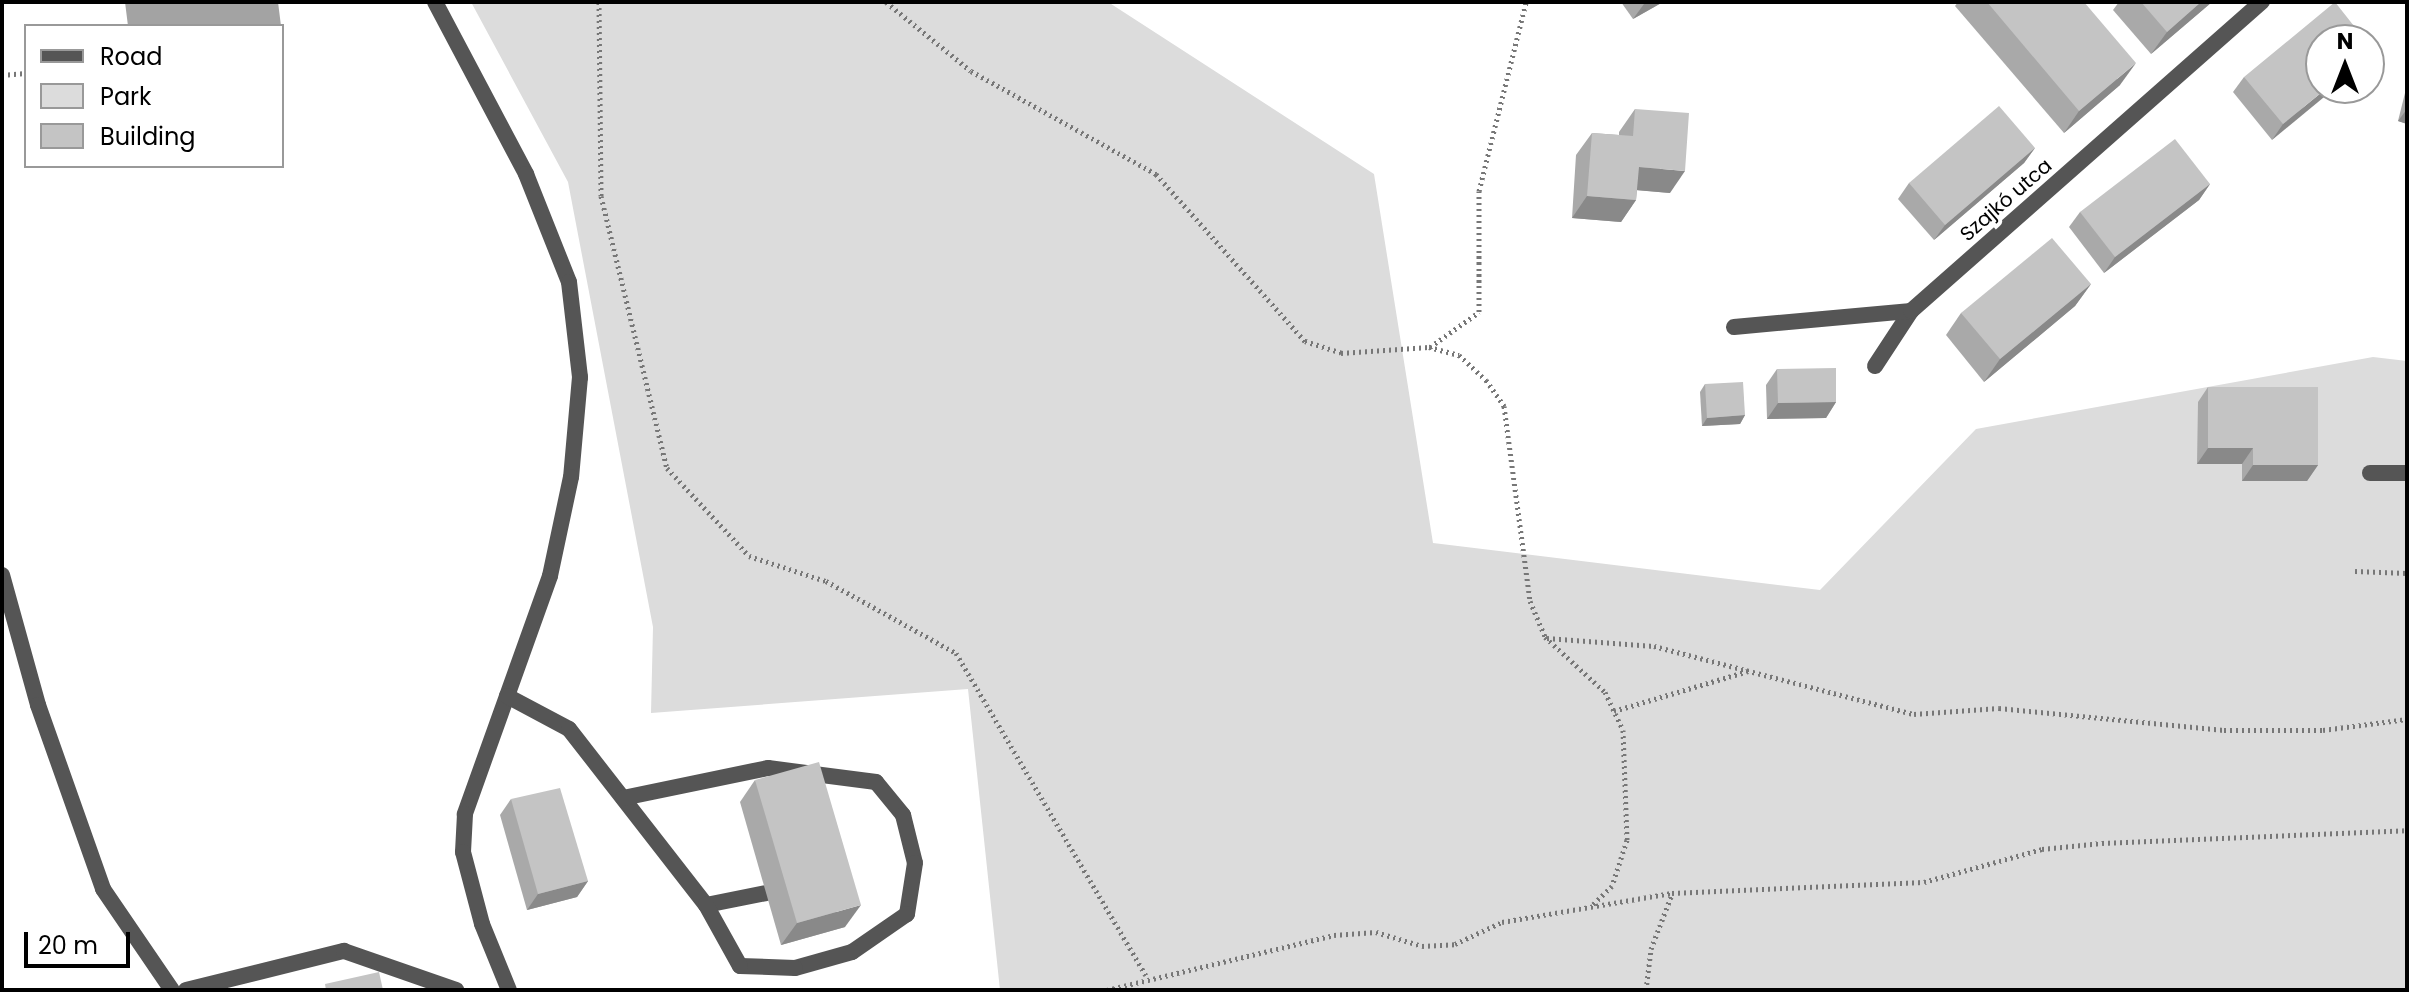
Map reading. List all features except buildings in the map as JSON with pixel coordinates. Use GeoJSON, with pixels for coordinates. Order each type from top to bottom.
{"type":"FeatureCollection","features":[{"type":"Feature","properties":{"kind":"street"},"geometry":{"type":"LineString","coordinates":[[435,2],[526,174],[569,282],[580,377],[571,477],[550,576],[465,814],[463,852],[482,924],[509,990]]}},
{"type":"Feature","properties":{"kind":"street","name":"Szajkó utca"},"geometry":{"type":"LineString","coordinates":[[1875,366],[1911,311],[2262,2]]}},
{"type":"Feature","properties":{"kind":"street"},"geometry":{"type":"LineString","coordinates":[[1734,327],[1911,311]]}},
{"type":"Feature","properties":{"kind":"street"},"geometry":{"type":"LineString","coordinates":[[2370,473],[2407,473]]}},
{"type":"Feature","properties":{"kind":"street"},"geometry":{"type":"LineString","coordinates":[[2,575],[38,705],[103,889],[172,990]]}},
{"type":"Feature","properties":{"kind":"street"},"geometry":{"type":"LineString","coordinates":[[507,696],[569,729],[706,905],[740,966],[795,968],[852,952],[907,914],[915,863],[903,815],[876,782],[768,768],[623,798]]}},
{"type":"Feature","properties":{"kind":"street"},"geometry":{"type":"LineString","coordinates":[[706,905],[766,893]]}},
{"type":"Feature","properties":{"kind":"street"},"geometry":{"type":"LineString","coordinates":[[186,990],[344,951],[456,990]]}},
{"type":"Feature","properties":{"kind":"path"},"geometry":{"type":"LineString","coordinates":[[599,2],[601,196],[667,468],[749,556],[826,581],[956,653],[1146,975]]}},
{"type":"Feature","properties":{"kind":"path"},"geometry":{"type":"LineString","coordinates":[[886,2],[971,71],[1156,174],[1305,341],[1341,353],[1429,347],[1459,355],[1504,406],[1530,601],[1545,637],[1605,692],[1623,730],[1627,840],[1612,886],[1591,906]]}},
{"type":"Feature","properties":{"kind":"path"},"geometry":{"type":"LineString","coordinates":[[1429,347],[1479,312],[1479,191],[1526,2]]}},
{"type":"Feature","properties":{"kind":"path"},"geometry":{"type":"LineString","coordinates":[[2,75],[24,73]]}},
{"type":"Feature","properties":{"kind":"path"},"geometry":{"type":"LineString","coordinates":[[2355,571],[2407,573]]}},
{"type":"Feature","properties":{"kind":"path"},"geometry":{"type":"LineString","coordinates":[[1545,637],[1654,646],[1914,714],[1999,708],[2224,730],[2323,730],[2407,719]]}},
{"type":"Feature","properties":{"kind":"path"},"geometry":{"type":"LineString","coordinates":[[1614,711],[1748,671]]}},
{"type":"Feature","properties":{"kind":"path"},"geometry":{"type":"LineString","coordinates":[[1107,990],[1146,975],[1334,935],[1376,932],[1422,946],[1455,944],[1502,922],[1672,893],[1924,882],[2042,849],[2102,843],[2407,830]]}},
{"type":"Feature","properties":{"kind":"path"},"geometry":{"type":"LineString","coordinates":[[1646,990],[1651,949],[1672,893]]}},
{"type":"Feature","properties":{"kind":"green space"},"geometry":{"type":"Polygon","coordinates":[[[471,2],[1108,2],[1374,174],[1433,543],[1820,590],[1976,429],[2373,357],[2407,361],[2407,990],[1000,990],[968,689],[651,713],[653,627],[568,182],[471,2]]]}},
{"type":"Feature","properties":{"kind":"shaded area"},"geometry":{"type":"Polygon","coordinates":[[[125,2],[278,2],[281,24],[128,24],[125,2]]]}}]}
